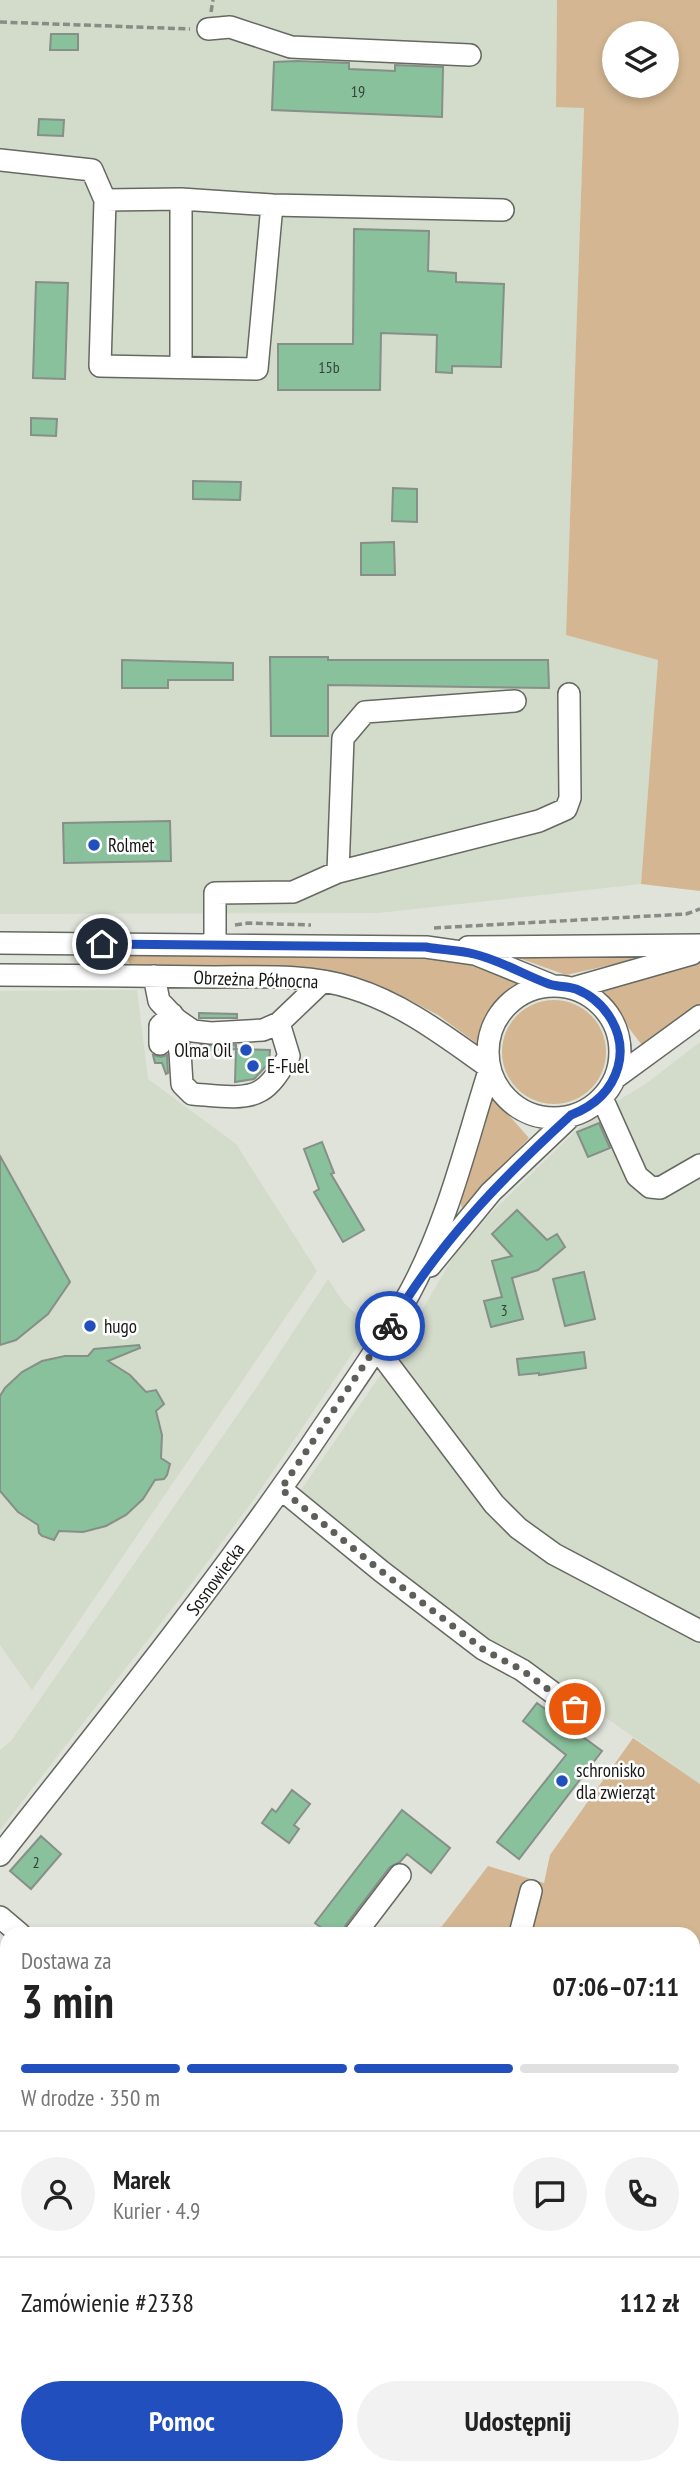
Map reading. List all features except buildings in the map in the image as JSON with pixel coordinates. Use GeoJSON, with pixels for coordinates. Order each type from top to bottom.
{"type":"FeatureCollection","features":[{"type":"Feature","properties":{"kind":"street"},"geometry":{"type":"LineString","coordinates":[[208,29],[230,27],[291,47],[470,55]]}},
{"type":"Feature","properties":{"kind":"street"},"geometry":{"type":"LineString","coordinates":[[0,160],[92,170],[106,200],[100,366],[257,369],[272,205]]}},
{"type":"Feature","properties":{"kind":"street"},"geometry":{"type":"LineString","coordinates":[[106,200],[181,199],[272,205],[502,210]]}},
{"type":"Feature","properties":{"kind":"street"},"geometry":{"type":"LineString","coordinates":[[181,199],[181,367]]}},
{"type":"Feature","properties":{"kind":"street"},"geometry":{"type":"LineString","coordinates":[[214,936],[215,893],[293,892],[338,872],[539,821],[566,810],[570,798],[569,694]]}},
{"type":"Feature","properties":{"kind":"street"},"geometry":{"type":"LineString","coordinates":[[338,872],[342,738],[365,712],[515,701]]}},
{"type":"Feature","properties":{"kind":"street","name":"Obrzeżna Północna"},"geometry":{"type":"LineString","coordinates":[[0,943],[214,936],[428,937],[551,985]]}},
{"type":"Feature","properties":{"kind":"street"},"geometry":{"type":"LineString","coordinates":[[428,937],[700,945]]}},
{"type":"Feature","properties":{"kind":"street","name":"Sosnowiecka"},"geometry":{"type":"LineString","coordinates":[[573,988],[700,951]]}},
{"type":"Feature","properties":{"kind":"street","name":"Obrzeżna Północna"},"geometry":{"type":"LineString","coordinates":[[0,975],[271,977],[323,981],[349,987],[396,1006],[427,1023],[490,1068]]}},
{"type":"Feature","properties":{"kind":"street"},"geometry":{"type":"LineString","coordinates":[[155,976],[159,1001],[193,1031],[211,1033],[263,1030],[279,1023],[323,981]]}},
{"type":"Feature","properties":{"kind":"street","name":"Sosnowiecka"},"geometry":{"type":"LineString","coordinates":[[551,985],[573,988],[590,996],[604,1008],[614,1024],[620,1041],[620,1060],[615,1078],[602,1098],[588,1109],[571,1115],[554,1118],[520,1109],[496,1084],[490,1068],[488,1046],[493,1025],[505,1007],[523,993],[551,985]]}},
{"type":"Feature","properties":{"kind":"street"},"geometry":{"type":"LineString","coordinates":[[160,1044],[160,1026],[172,1014]]}},
{"type":"Feature","properties":{"kind":"street"},"geometry":{"type":"LineString","coordinates":[[172,1014],[180,1052],[177,1078],[192,1094],[242,1096],[260,1091],[277,1074],[289,1056],[279,1023]]}},
{"type":"Feature","properties":{"kind":"street","name":"Sosnowiecka"},"geometry":{"type":"LineString","coordinates":[[615,1078],[700,1017]]}},
{"type":"Feature","properties":{"kind":"street","name":"Sosnowiecka"},"geometry":{"type":"LineString","coordinates":[[0,1856],[190,1613],[281,1489],[377,1349],[411,1290],[447,1208],[490,1068]]}},
{"type":"Feature","properties":{"kind":"street"},"geometry":{"type":"LineString","coordinates":[[602,1098],[637,1176],[650,1187],[660,1188],[700,1165]]}},
{"type":"Feature","properties":{"kind":"street","name":"Sosnowiecka"},"geometry":{"type":"LineString","coordinates":[[411,1290],[491,1192],[571,1115]]}},
{"type":"Feature","properties":{"kind":"street"},"geometry":{"type":"LineString","coordinates":[[377,1349],[494,1504],[518,1528],[554,1554],[700,1631]]}},
{"type":"Feature","properties":{"kind":"street"},"geometry":{"type":"LineString","coordinates":[[281,1489],[381,1571],[484,1650],[522,1670],[575,1709]]}},
{"type":"Feature","properties":{"kind":"street"},"geometry":{"type":"LineString","coordinates":[[360,1927],[400,1875]]}},
{"type":"Feature","properties":{"kind":"street"},"geometry":{"type":"LineString","coordinates":[[522,1927],[531,1891]]}},
{"type":"Feature","properties":{"kind":"path"},"geometry":{"type":"LineString","coordinates":[[0,22],[208,29],[213,0]]}},
{"type":"Feature","properties":{"kind":"path"},"geometry":{"type":"LineString","coordinates":[[428,937],[686,915],[700,909]]}},
{"type":"Feature","properties":{"kind":"path"},"geometry":{"type":"LineString","coordinates":[[214,936],[248,923],[315,925]]}},
{"type":"Feature","properties":{"kind":"shaded area"},"geometry":{"type":"Polygon","coordinates":[[[0,0],[557,0],[556,106],[584,108],[566,634],[658,660],[641,884],[378,913],[0,914],[0,0]]]}},
{"type":"Feature","properties":{"kind":"shaded area"},"geometry":{"type":"Polygon","coordinates":[[[557,0],[700,0],[700,891],[641,884],[658,660],[566,635],[584,108],[556,107],[557,0]]]}},
{"type":"Feature","properties":{"kind":"shaded area"},"geometry":{"type":"Polygon","coordinates":[[[630,953],[633,960],[566,975],[513,956],[630,953]]]}},
{"type":"Feature","properties":{"kind":"shaded area"},"geometry":{"type":"Polygon","coordinates":[[[126,954],[375,955],[442,959],[484,968],[521,983],[494,1008],[476,1043],[438,1015],[396,993],[352,977],[319,970],[130,966],[126,954]]]}},
{"type":"Feature","properties":{"kind":"shaded area"},"geometry":{"type":"Polygon","coordinates":[[[700,962],[700,1008],[645,1049],[597,987],[700,962]]]}},
{"type":"Feature","properties":{"kind":"shaded area"},"geometry":{"type":"Polygon","coordinates":[[[137,990],[148,1079],[236,1144],[317,1271],[32,1690],[0,1645],[0,991],[137,990]]]}},
{"type":"Feature","properties":{"kind":"shaded area"},"geometry":{"type":"Polygon","coordinates":[[[554,1000],[574,1004],[591,1015],[602,1032],[606,1052],[602,1072],[591,1089],[574,1100],[554,1104],[534,1100],[517,1089],[506,1072],[502,1052],[506,1032],[517,1015],[534,1004],[554,1000]]]}},
{"type":"Feature","properties":{"kind":"shaded area"},"geometry":{"type":"Polygon","coordinates":[[[700,1042],[700,1784],[520,1657],[453,1619],[297,1496],[402,1344],[464,1239],[588,1119],[647,1083],[700,1042]]]}},
{"type":"Feature","properties":{"kind":"shaded area"},"geometry":{"type":"Polygon","coordinates":[[[490,1094],[529,1138],[462,1208],[460,1201],[490,1094]]]}},
{"type":"Feature","properties":{"kind":"shaded area"},"geometry":{"type":"Polygon","coordinates":[[[328,1279],[344,1303],[370,1327],[257,1495],[0,1830],[0,1750],[11,1741],[259,1384],[328,1279]]]}},
{"type":"Feature","properties":{"kind":"shaded area"},"geometry":{"type":"Polygon","coordinates":[[[633,1738],[700,1784],[700,1927],[441,1927],[488,1866],[544,1883],[550,1855],[633,1738]]]}},
{"type":"Feature","properties":{"kind":"way so far"},"geometry":{"type":"LineString","coordinates":[[390,1326],[281,1489],[381,1571],[484,1650],[522,1670],[575,1709]]}},
{"type":"Feature","properties":{"kind":"place","name":"Rolmet"},"geometry":{"type":"Point","coordinates":[94,845]}},
{"type":"Feature","properties":{"kind":"place","name":"Olma Oil"},"geometry":{"type":"Point","coordinates":[246,1050]}},
{"type":"Feature","properties":{"kind":"place","name":"E-Fuel"},"geometry":{"type":"Point","coordinates":[253,1066]}},
{"type":"Feature","properties":{"kind":"place","name":"hugo"},"geometry":{"type":"Point","coordinates":[90,1326]}},
{"type":"Feature","properties":{"kind":"place","name":"schronisko dla zwierząt"},"geometry":{"type":"Point","coordinates":[562,1781]}},
{"type":"Feature","properties":{"kind":"route"},"geometry":{"type":"LineString","coordinates":[[102,944],[426,947],[475,954],[551,985],[573,988],[590,996],[604,1008],[620,1041],[620,1060],[615,1078],[602,1098],[588,1109],[571,1115],[491,1192],[411,1290],[390,1326]]}}]}
